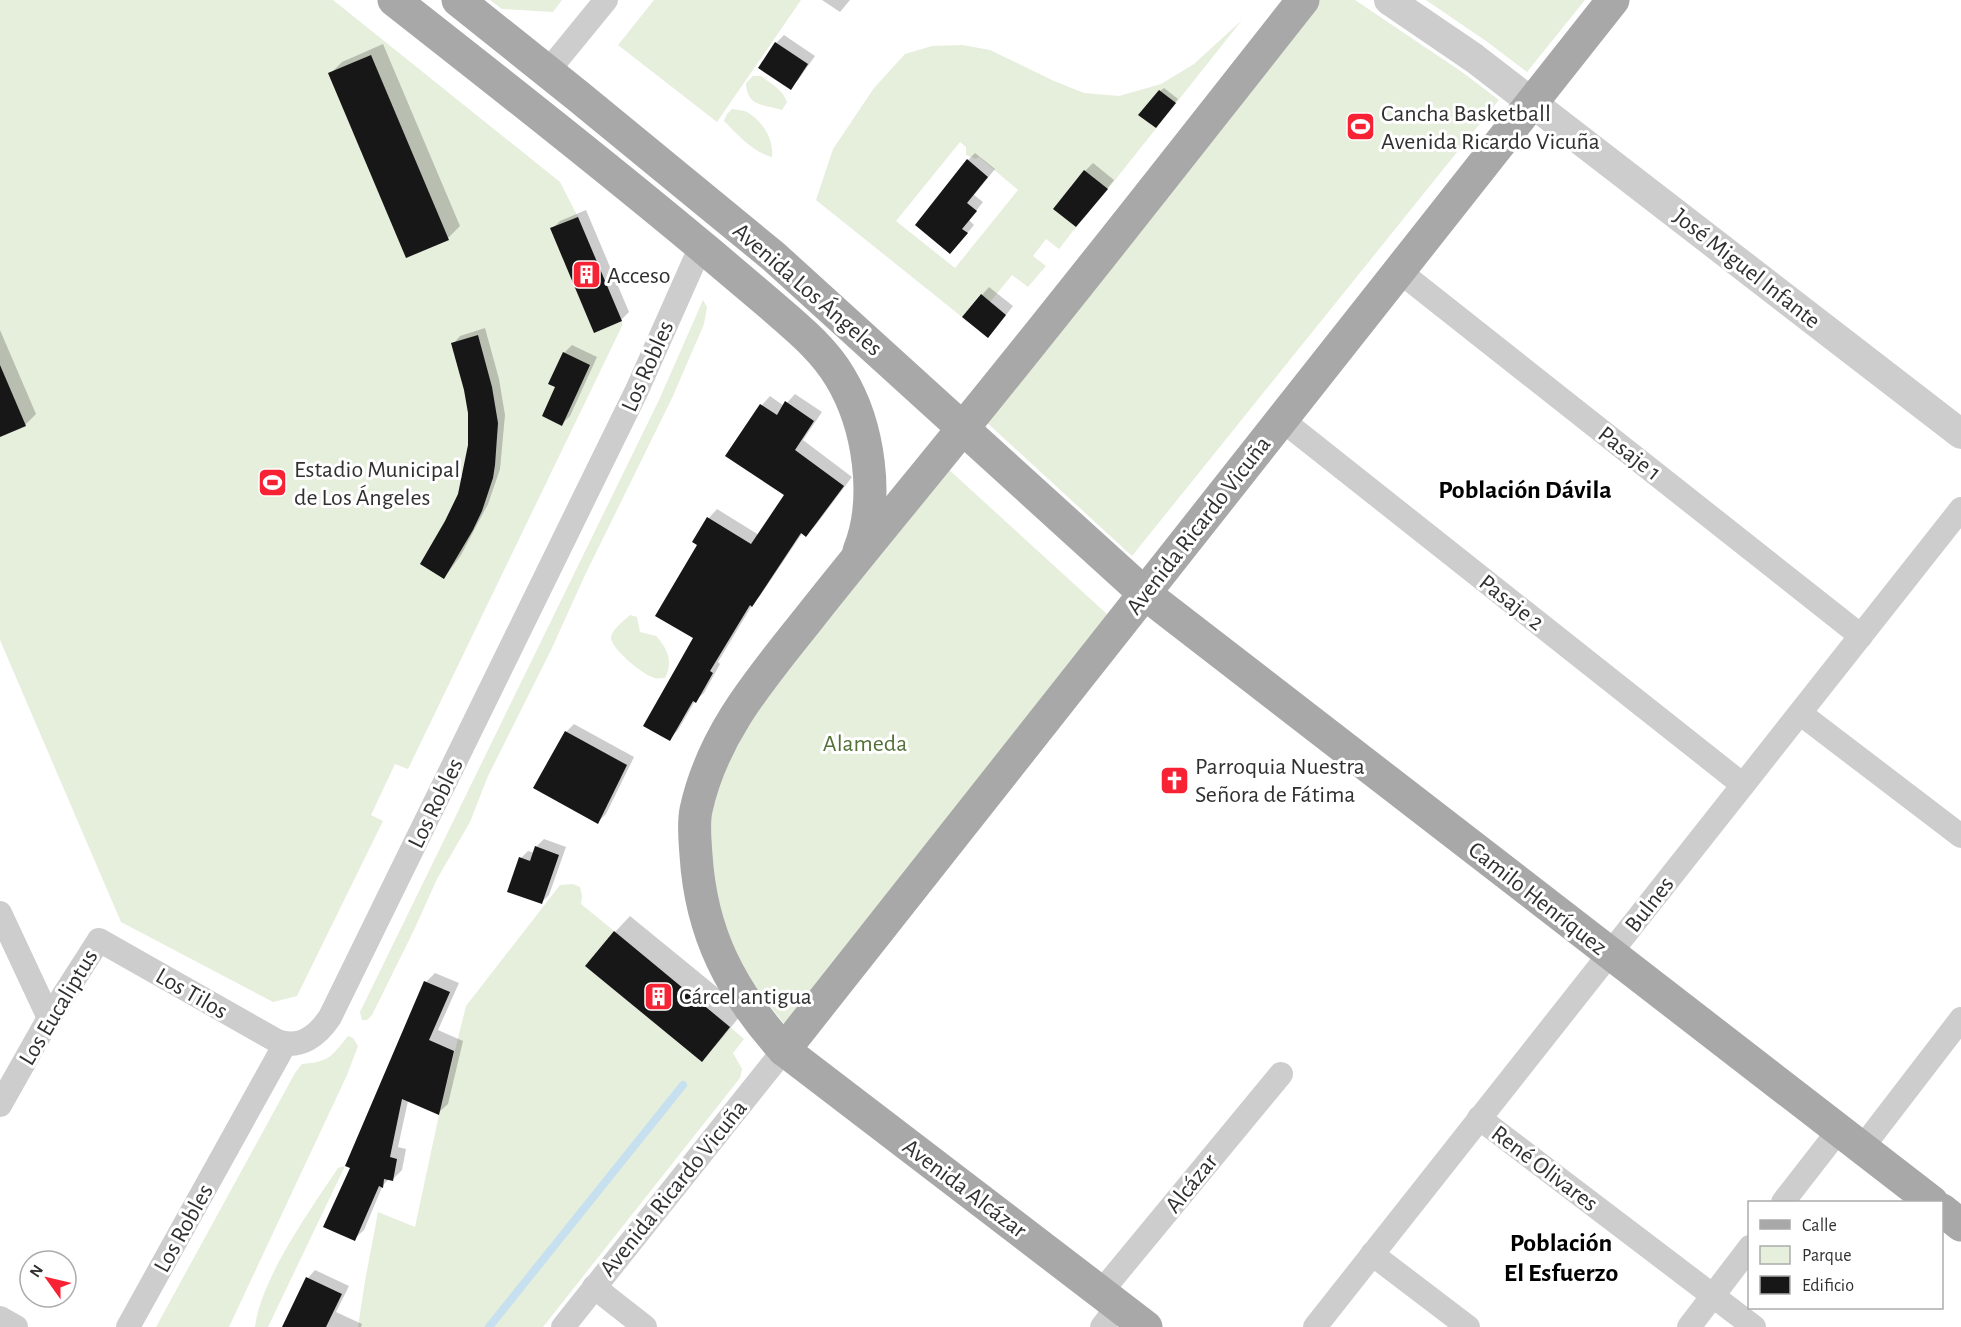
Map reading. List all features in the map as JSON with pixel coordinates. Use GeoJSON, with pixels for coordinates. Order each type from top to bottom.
{"type":"FeatureCollection","features":[{"type":"Feature","properties":{"kind":"main road","name":"Avenida Los Ángeles"},"geometry":{"type":"LineString","coordinates":[[394,0],[521,99],[701,246],[812,342],[828,359],[851,398],[865,436],[869,472],[867,516],[864,539],[856,559]]}},
{"type":"Feature","properties":{"kind":"main road","name":"Avenida Los Ángeles"},"geometry":{"type":"LineString","coordinates":[[458,0],[765,249],[1144,593]]}},
{"type":"Feature","properties":{"kind":"main road"},"geometry":{"type":"LineString","coordinates":[[784,1050],[738,991],[721,961],[709,930],[698,876],[695,815],[704,779],[735,714],[856,559],[964,428],[1303,0]]}},
{"type":"Feature","properties":{"kind":"main road","name":"Avenida Ricardo Vicuña"},"geometry":{"type":"LineString","coordinates":[[784,1050],[1613,0]]}},
{"type":"Feature","properties":{"kind":"main road","name":"Camilo Henríquez"},"geometry":{"type":"LineString","coordinates":[[1144,593],[1929,1201]]}},
{"type":"Feature","properties":{"kind":"main road","name":"Avenida Alcázar"},"geometry":{"type":"LineString","coordinates":[[784,1050],[1107,1308],[1146,1327]]}},
{"type":"Feature","properties":{"kind":"main road"},"geometry":{"type":"LineString","coordinates":[[1943,1212],[1961,1225]]}},
{"type":"Feature","properties":{"kind":"street"},"geometry":{"type":"LineString","coordinates":[[548,71],[606,0]]}},
{"type":"Feature","properties":{"kind":"street","name":"José Miguel Infante"},"geometry":{"type":"LineString","coordinates":[[1389,0],[1474,58],[1532,102],[1961,434]]}},
{"type":"Feature","properties":{"kind":"street","name":"Los Robles"},"geometry":{"type":"LineString","coordinates":[[128,1327],[285,1044],[297,1043],[318,1034],[330,1017],[637,390],[701,246]]}},
{"type":"Feature","properties":{"kind":"street","name":"Pasaje 1"},"geometry":{"type":"LineString","coordinates":[[1399,271],[1861,636]]}},
{"type":"Feature","properties":{"kind":"street","name":"Pasaje 2"},"geometry":{"type":"LineString","coordinates":[[1282,420],[1743,785]]}},
{"type":"Feature","properties":{"kind":"street","name":"Bulnes"},"geometry":{"type":"LineString","coordinates":[[1315,1327],[1961,509]]}},
{"type":"Feature","properties":{"kind":"street"},"geometry":{"type":"LineString","coordinates":[[1801,714],[1961,836]]}},
{"type":"Feature","properties":{"kind":"street"},"geometry":{"type":"LineString","coordinates":[[0,913],[50,1018]]}},
{"type":"Feature","properties":{"kind":"street","name":"Los Tilos"},"geometry":{"type":"LineString","coordinates":[[99,940],[285,1044]]}},
{"type":"Feature","properties":{"kind":"street","name":"Los Eucaliptus"},"geometry":{"type":"LineString","coordinates":[[0,1105],[50,1018],[99,940]]}},
{"type":"Feature","properties":{"kind":"street"},"geometry":{"type":"LineString","coordinates":[[1785,1201],[1850,1139],[1961,1019]]}},
{"type":"Feature","properties":{"kind":"street","name":"Avenida Ricardo Vicuña"},"geometry":{"type":"LineString","coordinates":[[562,1327],[784,1050]]}},
{"type":"Feature","properties":{"kind":"street","name":"Alcázar"},"geometry":{"type":"LineString","coordinates":[[1107,1308],[1281,1074]]}},
{"type":"Feature","properties":{"kind":"street","name":"René Olivares"},"geometry":{"type":"LineString","coordinates":[[1479,1118],[1754,1327]]}},
{"type":"Feature","properties":{"kind":"street"},"geometry":{"type":"LineString","coordinates":[[1689,1327],[1748,1248]]}},
{"type":"Feature","properties":{"kind":"street"},"geometry":{"type":"LineString","coordinates":[[1372,1254],[1468,1327]]}},
{"type":"Feature","properties":{"kind":"street"},"geometry":{"type":"LineString","coordinates":[[594,1287],[645,1327]]}},
{"type":"Feature","properties":{"kind":"street"},"geometry":{"type":"LineString","coordinates":[[0,1318],[16,1327]]}},
{"type":"Feature","properties":{"kind":"green space","name":"Estadio Municipal de Los Ángeles"},"geometry":{"type":"Polygon","coordinates":[[[0,0],[333,0],[560,182],[578,217],[622,321],[622,326],[408,769],[395,764],[371,815],[383,821],[297,996],[273,1002],[121,922],[0,640],[0,0]]]}},
{"type":"Feature","properties":{"kind":"green space"},"geometry":{"type":"Polygon","coordinates":[[[490,0],[562,0],[553,12],[502,9],[490,0]]]}},
{"type":"Feature","properties":{"kind":"green space"},"geometry":{"type":"Polygon","coordinates":[[[654,0],[801,0],[717,122],[618,45],[654,0]]]}},
{"type":"Feature","properties":{"kind":"green space"},"geometry":{"type":"Polygon","coordinates":[[[1316,0],[1355,0],[1462,72],[1499,100],[1132,556],[983,419],[1316,0]]]}},
{"type":"Feature","properties":{"kind":"green space"},"geometry":{"type":"Polygon","coordinates":[[[1426,0],[1585,0],[1527,72],[1426,0]]]}},
{"type":"Feature","properties":{"kind":"green space"},"geometry":{"type":"Polygon","coordinates":[[[1242,20],[1108,189],[1088,173],[1082,173],[1053,209],[1076,227],[1059,249],[1046,239],[1033,256],[1046,266],[1028,287],[1012,275],[990,302],[980,294],[962,317],[816,200],[833,149],[874,88],[905,54],[932,46],[962,45],[990,50],[1084,93],[1119,96],[1161,84],[1194,64],[1242,20]],[[960,142],[896,221],[955,268],[1018,190],[979,157],[976,159],[966,155],[966,147],[960,142]]]}},
{"type":"Feature","properties":{"kind":"green space"},"geometry":{"type":"Polygon","coordinates":[[[753,76],[761,76],[783,94],[787,102],[782,110],[753,101],[747,91],[746,83],[753,76]]]}},
{"type":"Feature","properties":{"kind":"green space"},"geometry":{"type":"Polygon","coordinates":[[[732,109],[747,112],[758,120],[769,138],[772,157],[752,147],[724,121],[732,109]]]}},
{"type":"Feature","properties":{"kind":"green space"},"geometry":{"type":"Polygon","coordinates":[[[703,300],[707,307],[704,324],[673,396],[488,776],[470,822],[437,879],[372,1015],[367,1020],[362,1020],[360,1012],[659,400],[703,300]]]}},
{"type":"Feature","properties":{"kind":"green space","name":"Alameda"},"geometry":{"type":"Polygon","coordinates":[[[946,467],[1108,615],[785,1025],[744,972],[718,917],[705,814],[742,723],[946,467]]]}},
{"type":"Feature","properties":{"kind":"green space"},"geometry":{"type":"Polygon","coordinates":[[[630,615],[637,617],[640,632],[656,636],[663,645],[669,661],[665,678],[656,678],[643,672],[629,661],[612,642],[611,637],[614,631],[630,615]]]}},
{"type":"Feature","properties":{"kind":"green space"},"geometry":{"type":"Polygon","coordinates":[[[573,884],[580,887],[581,904],[614,931],[585,966],[701,1061],[730,1027],[744,1039],[733,1053],[742,1069],[740,1078],[543,1327],[358,1327],[378,1212],[415,1227],[466,1006],[560,885],[573,884]]]}},
{"type":"Feature","properties":{"kind":"green space"},"geometry":{"type":"Polygon","coordinates":[[[348,1036],[353,1038],[358,1046],[347,1075],[229,1327],[156,1327],[295,1073],[302,1064],[318,1062],[329,1057],[348,1036]]]}},
{"type":"Feature","properties":{"kind":"green space"},"geometry":{"type":"Polygon","coordinates":[[[345,1166],[268,1327],[255,1327],[267,1287],[289,1244],[338,1168],[345,1166]]]}},
{"type":"Feature","properties":{"kind":"building"},"geometry":{"type":"Polygon","coordinates":[[[775,42],[808,64],[791,90],[758,68],[775,42]]]}},
{"type":"Feature","properties":{"kind":"building"},"geometry":{"type":"Polygon","coordinates":[[[371,55],[449,240],[406,258],[328,73],[371,55]]]}},
{"type":"Feature","properties":{"kind":"building"},"geometry":{"type":"Polygon","coordinates":[[[1159,90],[1176,103],[1156,128],[1138,115],[1159,90]]]}},
{"type":"Feature","properties":{"kind":"building"},"geometry":{"type":"Polygon","coordinates":[[[967,159],[988,177],[967,203],[977,211],[962,229],[968,233],[950,254],[915,225],[967,159]]]}},
{"type":"Feature","properties":{"kind":"building"},"geometry":{"type":"Polygon","coordinates":[[[1084,170],[1108,189],[1076,227],[1053,209],[1084,170]]]}},
{"type":"Feature","properties":{"kind":"building","name":"Acceso"},"geometry":{"type":"Polygon","coordinates":[[[578,217],[622,321],[594,333],[550,228],[578,217]]]}},
{"type":"Feature","properties":{"kind":"building"},"geometry":{"type":"Polygon","coordinates":[[[981,294],[1006,315],[988,338],[962,317],[981,294]]]}},
{"type":"Feature","properties":{"kind":"building"},"geometry":{"type":"Polygon","coordinates":[[[478,335],[492,387],[498,423],[495,465],[482,511],[444,579],[420,564],[458,494],[468,445],[468,413],[451,343],[478,335]]]}},
{"type":"Feature","properties":{"kind":"building"},"geometry":{"type":"Polygon","coordinates":[[[563,352],[590,365],[562,426],[542,416],[555,387],[548,384],[563,352]]]}},
{"type":"Feature","properties":{"kind":"building"},"geometry":{"type":"Polygon","coordinates":[[[0,365],[26,426],[0,437],[0,365]]]}},
{"type":"Feature","properties":{"kind":"building"},"geometry":{"type":"Polygon","coordinates":[[[785,401],[814,421],[795,450],[844,486],[806,537],[801,533],[752,607],[750,605],[710,671],[713,673],[696,703],[693,701],[670,741],[643,726],[693,638],[655,616],[697,545],[692,542],[707,517],[751,544],[784,495],[725,456],[760,404],[777,415],[785,401]]]}},
{"type":"Feature","properties":{"kind":"building"},"geometry":{"type":"Polygon","coordinates":[[[565,731],[627,765],[598,824],[533,788],[565,731]]]}},
{"type":"Feature","properties":{"kind":"building"},"geometry":{"type":"Polygon","coordinates":[[[535,846],[559,855],[542,904],[507,892],[519,857],[530,861],[535,846]]]}},
{"type":"Feature","properties":{"kind":"building","name":"Cárcel antigua"},"geometry":{"type":"Polygon","coordinates":[[[614,931],[730,1027],[702,1062],[585,966],[614,931]]]}},
{"type":"Feature","properties":{"kind":"building"},"geometry":{"type":"Polygon","coordinates":[[[424,981],[450,992],[429,1040],[454,1051],[439,1115],[402,1099],[390,1157],[397,1159],[393,1181],[384,1179],[383,1188],[379,1186],[355,1241],[323,1227],[350,1168],[345,1166],[424,981]]]}},
{"type":"Feature","properties":{"kind":"building"},"geometry":{"type":"Polygon","coordinates":[[[306,1277],[342,1294],[326,1327],[282,1327],[306,1277]]]}},
{"type":"Feature","properties":{"kind":"waterway"},"geometry":{"type":"LineString","coordinates":[[489,1327],[683,1085]]}},
{"type":"Feature","properties":{"kind":"place","name":"Cancha Basketball Avenida Ricardo Vicuña"},"geometry":{"type":"Point","coordinates":[1360,127]}},
{"type":"Feature","properties":{"kind":"place","name":"Acceso"},"geometry":{"type":"Point","coordinates":[586,275]}},
{"type":"Feature","properties":{"kind":"place","name":"Estadio Municipal de Los Ángeles"},"geometry":{"type":"Point","coordinates":[273,483]}},
{"type":"Feature","properties":{"kind":"place","name":"Parroquia Nuestra Señora de Fátima"},"geometry":{"type":"Point","coordinates":[1174,780]}},
{"type":"Feature","properties":{"kind":"place","name":"Cárcel antigua"},"geometry":{"type":"Point","coordinates":[658,996]}},
{"type":"Feature","properties":{"kind":"district","name":"Población Dávila"},"geometry":{"type":"Point","coordinates":[1525,489]}},
{"type":"Feature","properties":{"kind":"district","name":"Población El Esfuerzo"},"geometry":{"type":"Point","coordinates":[1561,1257]}}]}
